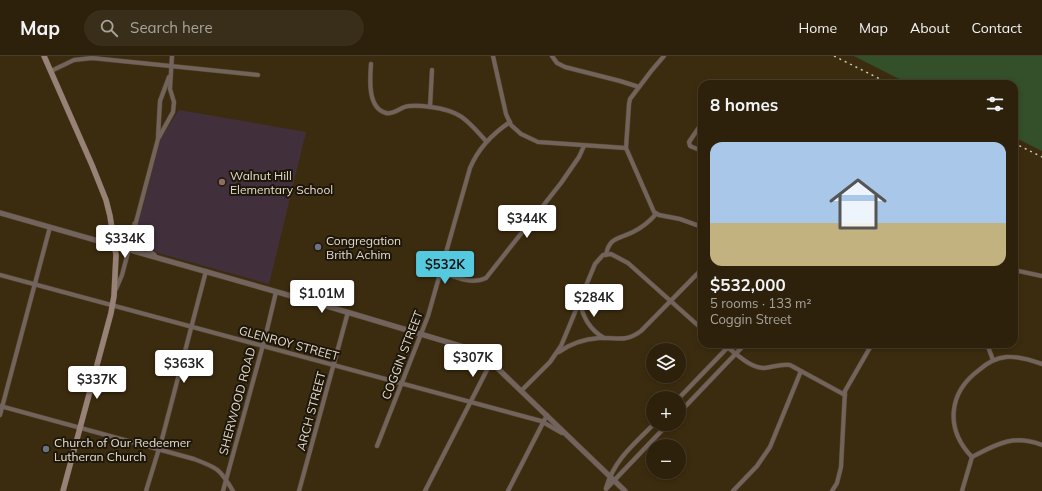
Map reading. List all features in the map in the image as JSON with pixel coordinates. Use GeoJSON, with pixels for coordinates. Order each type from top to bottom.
{"type":"FeatureCollection","features":[{"type":"Feature","properties":{"kind":"main road"},"geometry":{"type":"LineString","coordinates":[[44,56],[100,185],[110,216],[116,256],[115,291],[112,306],[63,491]]}},
{"type":"Feature","properties":{"kind":"street"},"geometry":{"type":"LineString","coordinates":[[158,139],[173,112],[174,102],[170,89],[172,56]]}},
{"type":"Feature","properties":{"kind":"street"},"geometry":{"type":"LineString","coordinates":[[493,56],[504,110],[516,131],[532,140],[584,146],[626,148]]}},
{"type":"Feature","properties":{"kind":"street"},"geometry":{"type":"LineString","coordinates":[[552,56],[557,63],[566,67],[639,87]]}},
{"type":"Feature","properties":{"kind":"street"},"geometry":{"type":"LineString","coordinates":[[664,56],[639,87],[628,104],[626,148],[656,214],[680,219],[698,226]]}},
{"type":"Feature","properties":{"kind":"street"},"geometry":{"type":"LineString","coordinates":[[51,71],[74,60],[86,58],[171,65],[258,75]]}},
{"type":"Feature","properties":{"kind":"street"},"geometry":{"type":"LineString","coordinates":[[371,64],[371,91],[376,104],[380,109],[386,113],[410,106],[447,109],[469,123],[486,141]]}},
{"type":"Feature","properties":{"kind":"street"},"geometry":{"type":"LineString","coordinates":[[430,107],[432,70]]}},
{"type":"Feature","properties":{"kind":"street"},"geometry":{"type":"LineString","coordinates":[[115,291],[122,275],[158,139],[160,101],[170,74]]}},
{"type":"Feature","properties":{"kind":"street","name":"COGGIN STREET"},"geometry":{"type":"LineString","coordinates":[[377,446],[428,316],[470,168],[486,141],[510,122]]}},
{"type":"Feature","properties":{"kind":"street"},"geometry":{"type":"LineString","coordinates":[[698,129],[689,142],[689,144],[698,149]]}},
{"type":"Feature","properties":{"kind":"street"},"geometry":{"type":"LineString","coordinates":[[441,272],[473,281],[482,280],[489,275],[566,176],[579,157],[584,146]]}},
{"type":"Feature","properties":{"kind":"street"},"geometry":{"type":"LineString","coordinates":[[0,213],[348,312],[474,350],[491,362],[625,491]]}},
{"type":"Feature","properties":{"kind":"street"},"geometry":{"type":"LineString","coordinates":[[606,255],[609,244],[614,239],[634,231],[651,220],[656,214]]}},
{"type":"Feature","properties":{"kind":"street"},"geometry":{"type":"LineString","coordinates":[[135,224],[138,238],[142,246],[158,258]]}},
{"type":"Feature","properties":{"kind":"street"},"geometry":{"type":"LineString","coordinates":[[0,415],[1,406],[50,227]]}},
{"type":"Feature","properties":{"kind":"street"},"geometry":{"type":"LineString","coordinates":[[522,392],[555,355],[566,338],[595,264],[599,259],[606,255],[617,256],[628,262],[698,326]]}},
{"type":"Feature","properties":{"kind":"street"},"geometry":{"type":"LineString","coordinates":[[1018,271],[1042,276]]}},
{"type":"Feature","properties":{"kind":"street"},"geometry":{"type":"LineString","coordinates":[[146,491],[159,449],[206,272]]}},
{"type":"Feature","properties":{"kind":"street"},"geometry":{"type":"LineString","coordinates":[[555,355],[577,342],[604,338],[630,338],[636,335],[698,273]]}},
{"type":"Feature","properties":{"kind":"street","name":"GLENROY STREET"},"geometry":{"type":"LineString","coordinates":[[0,275],[543,422],[570,438]]}},
{"type":"Feature","properties":{"kind":"street","name":"SHERWOOD ROAD"},"geometry":{"type":"LineString","coordinates":[[224,491],[276,292]]}},
{"type":"Feature","properties":{"kind":"street"},"geometry":{"type":"LineString","coordinates":[[579,302],[589,325],[604,338]]}},
{"type":"Feature","properties":{"kind":"street","name":"ARCH STREET"},"geometry":{"type":"LineString","coordinates":[[299,491],[348,312]]}},
{"type":"Feature","properties":{"kind":"street"},"geometry":{"type":"LineString","coordinates":[[695,396],[687,389],[727,348]]}},
{"type":"Feature","properties":{"kind":"street"},"geometry":{"type":"LineString","coordinates":[[731,348],[736,354],[754,366],[768,367],[790,365],[845,395]]}},
{"type":"Feature","properties":{"kind":"street"},"geometry":{"type":"LineString","coordinates":[[686,406],[741,348]]}},
{"type":"Feature","properties":{"kind":"street"},"geometry":{"type":"LineString","coordinates":[[832,491],[837,483],[841,467],[845,395],[848,386],[870,348]]}},
{"type":"Feature","properties":{"kind":"street"},"geometry":{"type":"LineString","coordinates":[[988,348],[993,360]]}},
{"type":"Feature","properties":{"kind":"street"},"geometry":{"type":"LineString","coordinates":[[972,457],[957,438],[953,423],[953,408],[960,390],[967,379],[993,360],[1005,357],[1020,357],[1042,364]]}},
{"type":"Feature","properties":{"kind":"street"},"geometry":{"type":"LineString","coordinates":[[425,491],[491,362]]}},
{"type":"Feature","properties":{"kind":"street"},"geometry":{"type":"LineString","coordinates":[[733,491],[757,466],[770,447],[801,371]]}},
{"type":"Feature","properties":{"kind":"street"},"geometry":{"type":"LineString","coordinates":[[1,406],[206,463],[220,471],[233,491]]}},
{"type":"Feature","properties":{"kind":"street"},"geometry":{"type":"LineString","coordinates":[[508,491],[547,415]]}},
{"type":"Feature","properties":{"kind":"street"},"geometry":{"type":"LineString","coordinates":[[605,490],[609,476],[619,460],[647,431]]}},
{"type":"Feature","properties":{"kind":"street"},"geometry":{"type":"LineString","coordinates":[[605,490],[661,431]]}},
{"type":"Feature","properties":{"kind":"street"},"geometry":{"type":"LineString","coordinates":[[963,491],[972,457],[995,445],[1011,440],[1028,441],[1042,445]]}},
{"type":"Feature","properties":{"kind":"shaded area","name":"Walnut Hill Elementary School"},"geometry":{"type":"Polygon","coordinates":[[[179,110],[306,132],[269,284],[158,253],[145,245],[140,237],[138,225],[161,138],[179,110]]]}},
{"type":"Feature","properties":{"kind":"green space"},"geometry":{"type":"Polygon","coordinates":[[[854,56],[1042,56],[1042,151],[1018,139],[1018,80],[901,80],[854,56]]]}},
{"type":"Feature","properties":{"kind":"railway"},"geometry":{"type":"LineString","coordinates":[[834,56],[882,80]]}},
{"type":"Feature","properties":{"kind":"railway"},"geometry":{"type":"LineString","coordinates":[[1018,145],[1042,157]]}},
{"type":"Feature","properties":{"kind":"place","name":"Walnut Hill Elementary School"},"geometry":{"type":"Point","coordinates":[222,182]}},
{"type":"Feature","properties":{"kind":"place","name":"Congregation Brith Achim"},"geometry":{"type":"Point","coordinates":[318,247]}},
{"type":"Feature","properties":{"kind":"place","name":"Church of Our Redeemer Lutheran Church"},"geometry":{"type":"Point","coordinates":[46,449]}}]}
